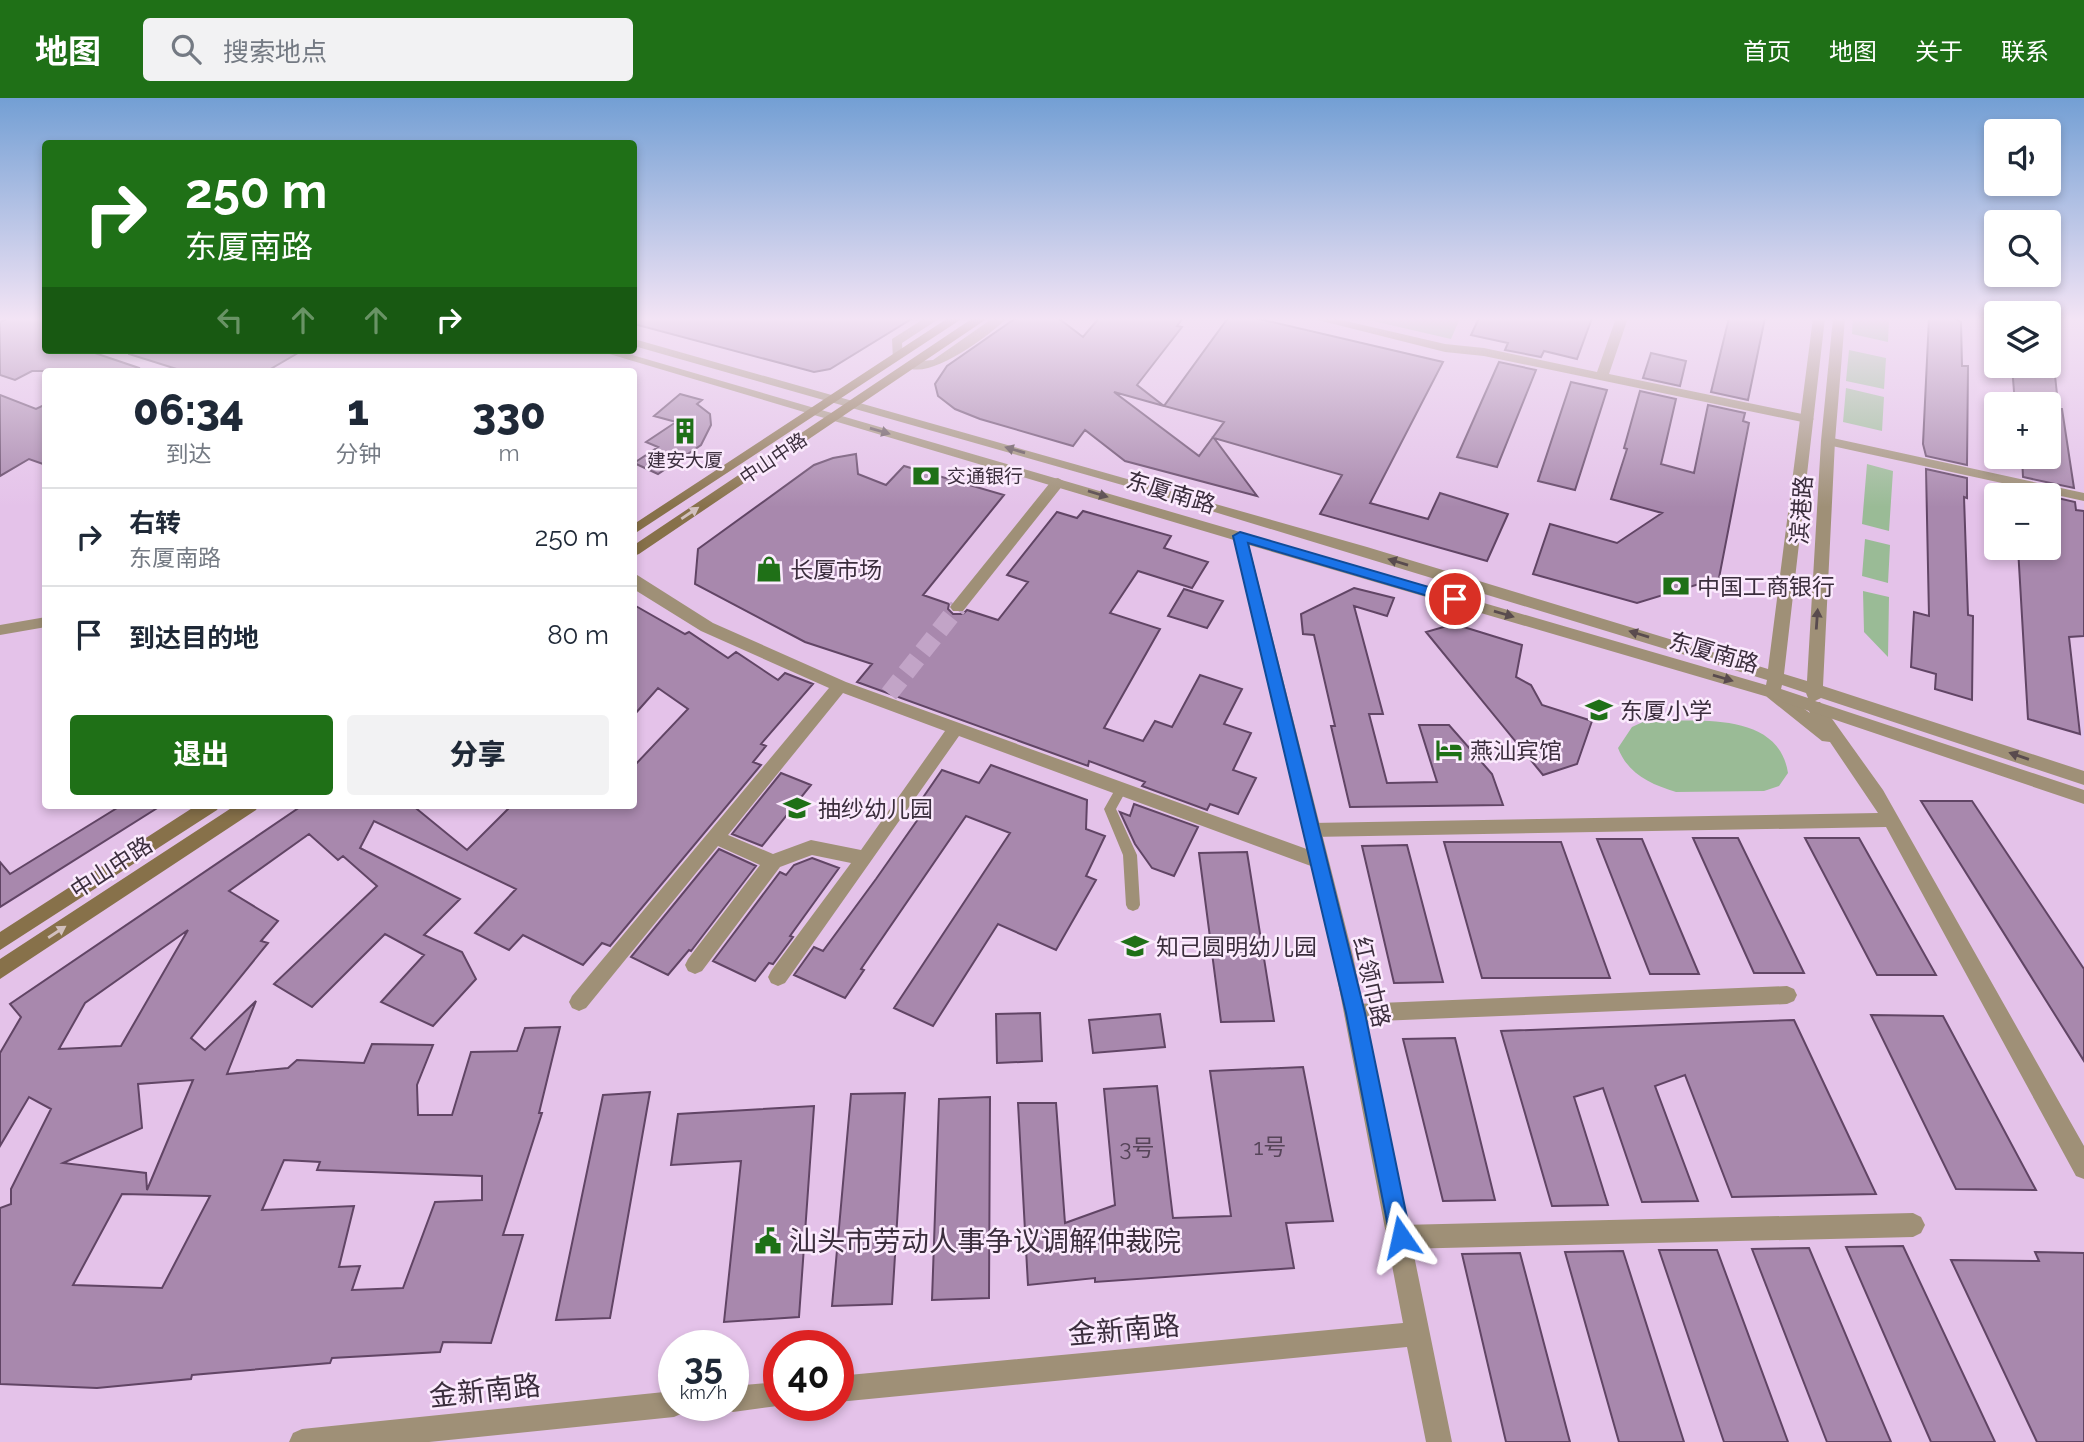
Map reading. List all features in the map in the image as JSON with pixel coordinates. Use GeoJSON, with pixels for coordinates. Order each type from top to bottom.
{"type":"FeatureCollection","features":[{"type":"Feature","properties":{"kind":"main road","name":"中山中路"},"geometry":{"type":"LineString","coordinates":[[637,528],[861,381]]}},
{"type":"Feature","properties":{"kind":"main road","name":"中山中路"},"geometry":{"type":"LineString","coordinates":[[637,549],[889,381]]}},
{"type":"Feature","properties":{"kind":"main road","name":"中山中路"},"geometry":{"type":"LineString","coordinates":[[0,942],[205,809]]}},
{"type":"Feature","properties":{"kind":"main road","name":"中山中路"},"geometry":{"type":"LineString","coordinates":[[0,970],[244,809]]}},
{"type":"Feature","properties":{"kind":"street","name":"东厦南路"},"geometry":{"type":"LineString","coordinates":[[707,381],[1240,536],[1774,684],[1814,687],[2084,778]]}},
{"type":"Feature","properties":{"kind":"street","name":"东厦南路"},"geometry":{"type":"LineString","coordinates":[[773,381],[1346,547],[1774,684],[1814,706],[2084,797]]}},
{"type":"Feature","properties":{"kind":"street"},"geometry":{"type":"LineString","coordinates":[[1625,381],[1807,419]]}},
{"type":"Feature","properties":{"kind":"street","name":"滨港路"},"geometry":{"type":"LineString","coordinates":[[1774,684],[1812,381]]}},
{"type":"Feature","properties":{"kind":"street","name":"滨港路"},"geometry":{"type":"LineString","coordinates":[[1814,706],[1833,381]]}},
{"type":"Feature","properties":{"kind":"street"},"geometry":{"type":"LineString","coordinates":[[1828,440],[2084,497]]}},
{"type":"Feature","properties":{"kind":"street"},"geometry":{"type":"LineString","coordinates":[[958,607],[1058,482]]}},
{"type":"Feature","properties":{"kind":"street","name":"红领巾路"},"geometry":{"type":"LineString","coordinates":[[1240,536],[1355,1013],[1439,1442]]}},
{"type":"Feature","properties":{"kind":"street"},"geometry":{"type":"LineString","coordinates":[[637,582],[707,627],[840,686],[886,697],[956,728],[1319,861]]}},
{"type":"Feature","properties":{"kind":"street"},"geometry":{"type":"LineString","coordinates":[[0,630],[42,623]]}},
{"type":"Feature","properties":{"kind":"street"},"geometry":{"type":"LineString","coordinates":[[1774,684],[1843,748]]}},
{"type":"Feature","properties":{"kind":"street"},"geometry":{"type":"LineString","coordinates":[[579,1002],[840,686]]}},
{"type":"Feature","properties":{"kind":"street"},"geometry":{"type":"LineString","coordinates":[[1814,706],[1877,795],[2084,1168]]}},
{"type":"Feature","properties":{"kind":"street"},"geometry":{"type":"LineString","coordinates":[[778,977],[956,728]]}},
{"type":"Feature","properties":{"kind":"street"},"geometry":{"type":"LineString","coordinates":[[1311,830],[1890,820]]}},
{"type":"Feature","properties":{"kind":"street"},"geometry":{"type":"LineString","coordinates":[[715,837],[774,862]]}},
{"type":"Feature","properties":{"kind":"street"},"geometry":{"type":"LineString","coordinates":[[695,965],[774,862],[811,847],[865,858]]}},
{"type":"Feature","properties":{"kind":"street"},"geometry":{"type":"LineString","coordinates":[[1355,1013],[1787,995]]}},
{"type":"Feature","properties":{"kind":"street"},"geometry":{"type":"LineString","coordinates":[[1401,1237],[1913,1225]]}},
{"type":"Feature","properties":{"kind":"street","name":"金新南路"},"geometry":{"type":"LineString","coordinates":[[854,1387],[1416,1334]]}},
{"type":"Feature","properties":{"kind":"street","name":"金新南路"},"geometry":{"type":"LineString","coordinates":[[302,1442],[485,1432],[658,1407]]}},
{"type":"Feature","properties":{"kind":"lane"},"geometry":{"type":"LineString","coordinates":[[1121,789],[1110,808],[1130,855],[1133,905]]}},
{"type":"Feature","properties":{"kind":"green space"},"geometry":{"type":"Polygon","coordinates":[[[1846,381],[1885,381],[1884,389],[1846,381]]]}},
{"type":"Feature","properties":{"kind":"green space"},"geometry":{"type":"Polygon","coordinates":[[[1846,388],[1884,397],[1882,431],[1843,422],[1846,388]]]}},
{"type":"Feature","properties":{"kind":"green space"},"geometry":{"type":"Polygon","coordinates":[[[1867,464],[1893,471],[1889,531],[1862,524],[1867,464]]]}},
{"type":"Feature","properties":{"kind":"green space"},"geometry":{"type":"Polygon","coordinates":[[[1865,539],[1890,545],[1888,583],[1862,576],[1865,539]]]}},
{"type":"Feature","properties":{"kind":"green space"},"geometry":{"type":"Polygon","coordinates":[[[1863,591],[1889,597],[1888,657],[1864,632],[1863,591]]]}},
{"type":"Feature","properties":{"kind":"green space"},"geometry":{"type":"Polygon","coordinates":[[[1645,721],[1709,721],[1731,723],[1751,729],[1768,738],[1781,752],[1788,773],[1779,786],[1764,791],[1676,792],[1666,789],[1641,777],[1628,765],[1618,748],[1632,727],[1645,721]]]}},
{"type":"Feature","properties":{"kind":"building"},"geometry":{"type":"Polygon","coordinates":[[[937,381],[1140,381],[1137,385],[1164,406],[1182,381],[1433,381],[1370,503],[1428,519],[1440,493],[1508,514],[1487,561],[1320,514],[1342,475],[1214,438],[1257,496],[1125,461],[1085,430],[1073,446],[980,419],[955,409],[938,396],[935,384],[937,381]],[[1114,392],[1199,456],[1224,422],[1164,406],[1114,392]]]}},
{"type":"Feature","properties":{"kind":"building"},"geometry":{"type":"Polygon","coordinates":[[[1491,381],[1532,381],[1497,467],[1457,457],[1491,381]]]}},
{"type":"Feature","properties":{"kind":"building"},"geometry":{"type":"Polygon","coordinates":[[[1656,381],[1681,381],[1680,386],[1656,381]]]}},
{"type":"Feature","properties":{"kind":"building"},"geometry":{"type":"Polygon","coordinates":[[[1714,381],[1752,381],[1748,400],[1711,392],[1714,381]]]}},
{"type":"Feature","properties":{"kind":"building"},"geometry":{"type":"Polygon","coordinates":[[[1926,381],[1968,381],[1967,465],[1926,456],[1923,444],[1926,381]]]}},
{"type":"Feature","properties":{"kind":"building"},"geometry":{"type":"Polygon","coordinates":[[[2013,381],[2056,381],[2057,392],[2014,392],[2013,381]]]}},
{"type":"Feature","properties":{"kind":"building"},"geometry":{"type":"Polygon","coordinates":[[[1571,382],[1607,390],[1575,490],[1538,481],[1571,382]]]}},
{"type":"Feature","properties":{"kind":"building"},"geometry":{"type":"Polygon","coordinates":[[[1640,391],[1676,399],[1661,464],[1694,473],[1708,405],[1745,413],[1743,421],[1749,423],[1719,578],[1637,603],[1533,574],[1550,524],[1617,543],[1662,513],[1611,499],[1627,449],[1624,448],[1640,391]]]}},
{"type":"Feature","properties":{"kind":"building","name":"建安大厦"},"geometry":{"type":"Polygon","coordinates":[[[680,394],[702,400],[697,404],[710,414],[711,425],[701,445],[658,474],[637,464],[637,461],[658,447],[646,442],[676,422],[654,416],[680,394]]]}},
{"type":"Feature","properties":{"kind":"building"},"geometry":{"type":"Polygon","coordinates":[[[0,395],[36,409],[42,406],[42,464],[29,459],[0,476],[0,395]]]}},
{"type":"Feature","properties":{"kind":"building"},"geometry":{"type":"Polygon","coordinates":[[[2062,409],[2074,488],[2061,483],[2023,477],[2023,469],[2061,469],[2062,409]]]}},
{"type":"Feature","properties":{"kind":"building"},"geometry":{"type":"Polygon","coordinates":[[[856,454],[858,474],[886,485],[904,466],[1004,495],[923,595],[949,604],[948,609],[953,614],[963,614],[967,610],[998,620],[1028,582],[1007,575],[1057,512],[1077,518],[1083,511],[1171,536],[1164,548],[1208,562],[1192,588],[1138,571],[1110,613],[1160,629],[1104,728],[1143,741],[1155,721],[1172,727],[1200,675],[1242,689],[1224,724],[1251,733],[1233,770],[1256,778],[1238,814],[1210,804],[1207,810],[1142,786],[1145,782],[1089,761],[1088,766],[857,682],[872,664],[805,642],[695,584],[698,549],[814,465],[856,454]]]}},
{"type":"Feature","properties":{"kind":"building"},"geometry":{"type":"Polygon","coordinates":[[[1926,469],[1967,478],[1967,498],[1964,497],[1968,615],[1973,616],[1972,700],[1935,689],[1936,674],[1911,667],[1914,612],[1929,616],[1926,469]]]}},
{"type":"Feature","properties":{"kind":"building"},"geometry":{"type":"Polygon","coordinates":[[[2061,499],[2075,502],[2076,510],[2084,511],[2084,636],[2069,637],[2080,734],[2028,719],[2019,560],[2061,560],[2061,499]]]}},
{"type":"Feature","properties":{"kind":"building"},"geometry":{"type":"Polygon","coordinates":[[[1354,588],[1394,598],[1387,616],[1354,606],[1383,714],[1369,714],[1387,783],[1437,782],[1419,725],[1449,725],[1492,774],[1503,805],[1350,807],[1314,635],[1303,634],[1301,614],[1354,588]]]}},
{"type":"Feature","properties":{"kind":"building"},"geometry":{"type":"Polygon","coordinates":[[[1184,589],[1223,601],[1207,628],[1168,616],[1184,589]]]}},
{"type":"Feature","properties":{"kind":"building"},"geometry":{"type":"Polygon","coordinates":[[[637,607],[685,634],[689,632],[728,658],[736,652],[778,680],[785,673],[813,684],[761,744],[766,746],[753,762],[761,765],[610,946],[602,943],[583,965],[523,935],[509,950],[475,933],[516,889],[374,821],[360,848],[460,899],[424,935],[462,952],[476,979],[433,1026],[381,1002],[424,955],[385,934],[312,1007],[274,984],[377,886],[343,856],[338,860],[309,834],[229,891],[278,921],[261,941],[268,943],[191,1038],[205,1050],[256,1001],[227,1074],[288,1068],[297,1060],[364,1063],[372,1044],[433,1045],[417,1085],[418,1115],[452,1115],[471,1052],[517,1051],[525,1028],[560,1027],[539,1113],[542,1113],[503,1235],[523,1235],[491,1343],[443,1342],[440,1352],[332,1358],[330,1363],[192,1375],[191,1379],[97,1388],[0,1384],[0,1208],[11,1204],[11,1189],[51,1109],[29,1097],[0,1146],[0,1053],[21,1017],[10,1004],[297,809],[417,809],[467,850],[508,809],[637,809],[637,763],[688,709],[658,688],[637,712],[637,607]],[[188,930],[85,1003],[59,1049],[121,1046],[188,930]],[[193,1080],[138,1084],[142,1128],[63,1163],[146,1173],[147,1190],[193,1080]],[[284,1160],[262,1210],[354,1206],[339,1267],[360,1266],[352,1290],[403,1288],[435,1202],[482,1200],[482,1176],[317,1170],[320,1162],[284,1160]],[[122,1194],[73,1285],[162,1288],[210,1196],[122,1194]]]}},
{"type":"Feature","properties":{"kind":"building"},"geometry":{"type":"Polygon","coordinates":[[[1454,624],[1522,645],[1516,677],[1531,685],[1542,705],[1592,721],[1577,764],[1543,775],[1426,632],[1454,624]]]}},
{"type":"Feature","properties":{"kind":"building"},"geometry":{"type":"Polygon","coordinates":[[[991,765],[1087,800],[1086,829],[1105,836],[1086,876],[1096,880],[1056,950],[998,924],[933,1026],[894,1008],[1010,833],[966,816],[861,969],[864,970],[845,998],[794,975],[814,947],[823,951],[876,879],[930,802],[922,799],[942,770],[979,783],[991,765]]]}},
{"type":"Feature","properties":{"kind":"building"},"geometry":{"type":"Polygon","coordinates":[[[781,773],[811,785],[762,846],[732,834],[781,773]]]}},
{"type":"Feature","properties":{"kind":"building"},"geometry":{"type":"Polygon","coordinates":[[[1921,801],[1972,801],[2084,969],[2084,1061],[1921,801]]]}},
{"type":"Feature","properties":{"kind":"building"},"geometry":{"type":"Polygon","coordinates":[[[1134,804],[1198,827],[1174,876],[1152,868],[1135,844],[1120,812],[1130,816],[1134,804]]]}},
{"type":"Feature","properties":{"kind":"building"},"geometry":{"type":"Polygon","coordinates":[[[116,809],[156,809],[0,907],[0,862],[10,874],[116,809]]]}},
{"type":"Feature","properties":{"kind":"building"},"geometry":{"type":"Polygon","coordinates":[[[1693,838],[1738,838],[1804,973],[1754,973],[1693,838]]]}},
{"type":"Feature","properties":{"kind":"building"},"geometry":{"type":"Polygon","coordinates":[[[1805,838],[1859,838],[1936,975],[1877,975],[1805,838]]]}},
{"type":"Feature","properties":{"kind":"building"},"geometry":{"type":"Polygon","coordinates":[[[1597,839],[1642,839],[1699,974],[1650,974],[1597,839]]]}},
{"type":"Feature","properties":{"kind":"building"},"geometry":{"type":"Polygon","coordinates":[[[1444,842],[1561,842],[1610,978],[1482,978],[1444,842]]]}},
{"type":"Feature","properties":{"kind":"building"},"geometry":{"type":"Polygon","coordinates":[[[1407,845],[1443,982],[1394,983],[1362,846],[1407,845]]]}},
{"type":"Feature","properties":{"kind":"building"},"geometry":{"type":"Polygon","coordinates":[[[719,849],[756,866],[691,951],[689,950],[668,975],[631,957],[719,849]]]}},
{"type":"Feature","properties":{"kind":"building"},"geometry":{"type":"Polygon","coordinates":[[[1247,852],[1274,1021],[1221,1022],[1199,853],[1247,852]]]}},
{"type":"Feature","properties":{"kind":"building"},"geometry":{"type":"Polygon","coordinates":[[[812,858],[839,868],[773,964],[769,963],[755,981],[713,961],[780,872],[786,875],[794,865],[812,858]]]}},
{"type":"Feature","properties":{"kind":"building"},"geometry":{"type":"Polygon","coordinates":[[[1040,1013],[1042,1061],[997,1063],[996,1014],[1040,1013]]]}},
{"type":"Feature","properties":{"kind":"building"},"geometry":{"type":"Polygon","coordinates":[[[1160,1014],[1165,1047],[1093,1053],[1089,1020],[1160,1014]]]}},
{"type":"Feature","properties":{"kind":"building"},"geometry":{"type":"Polygon","coordinates":[[[1871,1015],[1943,1016],[2036,1190],[1956,1189],[1871,1015]]]}},
{"type":"Feature","properties":{"kind":"building"},"geometry":{"type":"Polygon","coordinates":[[[1794,1020],[1876,1194],[1732,1197],[1685,1075],[1655,1086],[1698,1201],[1642,1202],[1603,1088],[1574,1097],[1608,1205],[1552,1206],[1501,1031],[1794,1020]]]}},
{"type":"Feature","properties":{"kind":"building"},"geometry":{"type":"Polygon","coordinates":[[[1455,1038],[1495,1200],[1443,1201],[1403,1039],[1455,1038]]]}},
{"type":"Feature","properties":{"kind":"building"},"geometry":{"type":"Polygon","coordinates":[[[1303,1067],[1333,1221],[1286,1223],[1294,1268],[1095,1282],[1095,1278],[1028,1285],[1018,1103],[1056,1103],[1065,1223],[1115,1205],[1104,1089],[1157,1086],[1173,1218],[1231,1216],[1210,1071],[1303,1067]]]}},
{"type":"Feature","properties":{"kind":"building"},"geometry":{"type":"Polygon","coordinates":[[[650,1092],[610,1318],[556,1320],[603,1095],[650,1092]]]}},
{"type":"Feature","properties":{"kind":"building"},"geometry":{"type":"Polygon","coordinates":[[[905,1093],[892,1304],[832,1306],[851,1094],[905,1093]]]}},
{"type":"Feature","properties":{"kind":"building"},"geometry":{"type":"Polygon","coordinates":[[[990,1097],[989,1298],[932,1300],[939,1099],[990,1097]]]}},
{"type":"Feature","properties":{"kind":"building","name":"汕头市劳动人事争议调解仲裁院"},"geometry":{"type":"Polygon","coordinates":[[[814,1106],[799,1317],[724,1322],[741,1161],[671,1165],[678,1114],[814,1106]]]}},
{"type":"Feature","properties":{"kind":"building"},"geometry":{"type":"Polygon","coordinates":[[[1903,1246],[1995,1442],[1931,1442],[1846,1247],[1903,1246]]]}},
{"type":"Feature","properties":{"kind":"building"},"geometry":{"type":"Polygon","coordinates":[[[1809,1248],[1891,1442],[1827,1442],[1752,1249],[1809,1248]]]}},
{"type":"Feature","properties":{"kind":"building"},"geometry":{"type":"Polygon","coordinates":[[[1659,1250],[1717,1250],[1788,1442],[1724,1442],[1659,1250]]]}},
{"type":"Feature","properties":{"kind":"building"},"geometry":{"type":"Polygon","coordinates":[[[1623,1251],[1684,1442],[1619,1442],[1565,1252],[1623,1251]]]}},
{"type":"Feature","properties":{"kind":"building"},"geometry":{"type":"Polygon","coordinates":[[[2035,1252],[2084,1253],[2084,1442],[2037,1442],[1951,1260],[2039,1261],[2035,1252]]]}},
{"type":"Feature","properties":{"kind":"building"},"geometry":{"type":"Polygon","coordinates":[[[1520,1253],[1570,1442],[1506,1442],[1462,1254],[1520,1253]]]}},
{"type":"Feature","properties":{"kind":"tunnel"},"geometry":{"type":"LineString","coordinates":[[889,694],[958,607]]}},
{"type":"Feature","properties":{"kind":"place","name":"建安大厦"},"geometry":{"type":"Point","coordinates":[685,431]}},
{"type":"Feature","properties":{"kind":"place","name":"交通银行"},"geometry":{"type":"Point","coordinates":[926,476]}},
{"type":"Feature","properties":{"kind":"place","name":"长厦市场"},"geometry":{"type":"Point","coordinates":[769,569]}},
{"type":"Feature","properties":{"kind":"place","name":"中国工商银行"},"geometry":{"type":"Point","coordinates":[1676,586]}},
{"type":"Feature","properties":{"kind":"place","name":"东厦小学"},"geometry":{"type":"Point","coordinates":[1599,710]}},
{"type":"Feature","properties":{"kind":"place","name":"燕汕宾馆"},"geometry":{"type":"Point","coordinates":[1449,750]}},
{"type":"Feature","properties":{"kind":"place","name":"抽纱幼儿园"},"geometry":{"type":"Point","coordinates":[797,808]}},
{"type":"Feature","properties":{"kind":"place","name":"知己圆明幼儿园"},"geometry":{"type":"Point","coordinates":[1135,946]}},
{"type":"Feature","properties":{"kind":"place","name":"汕头市劳动人事争议调解仲裁院"},"geometry":{"type":"Point","coordinates":[768,1241]}},
{"type":"Feature","properties":{"kind":"route"},"geometry":{"type":"LineString","coordinates":[[1401,1237],[1355,1013],[1240,536],[1455,599]]}}]}
